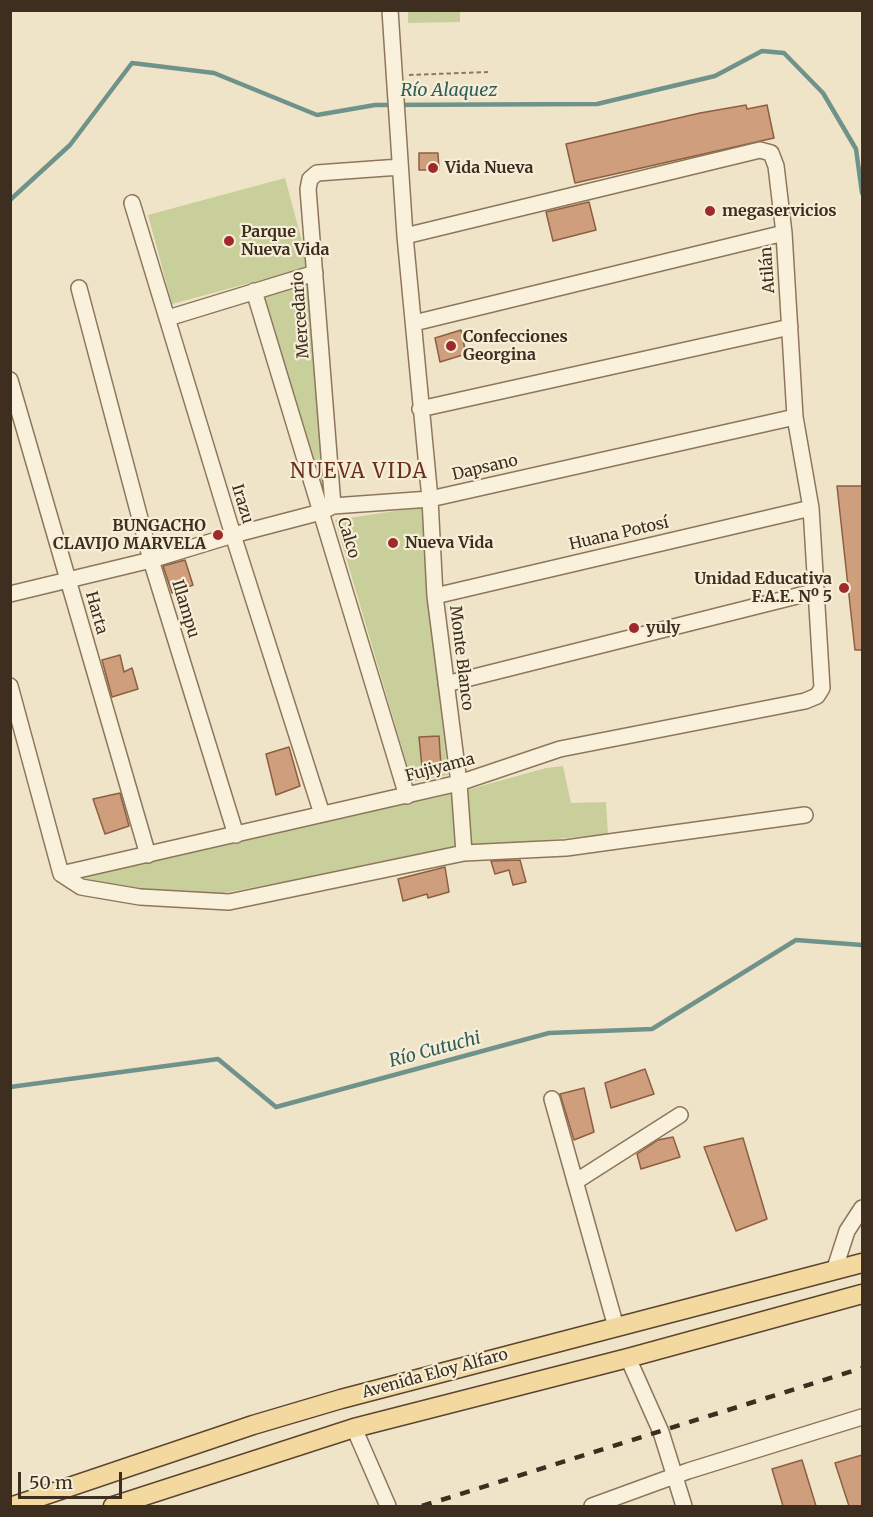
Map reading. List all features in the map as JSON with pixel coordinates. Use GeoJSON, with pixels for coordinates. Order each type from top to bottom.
{"type":"FeatureCollection","features":[{"type":"Feature","properties":{"kind":"main road","name":"Avenida Eloy Alfaro"},"geometry":{"type":"LineString","coordinates":[[13,1506],[254,1425],[341,1399],[862,1263]]}},
{"type":"Feature","properties":{"kind":"main road","name":"Avenida Eloy Alfaro"},"geometry":{"type":"LineString","coordinates":[[113,1506],[354,1428],[628,1358],[862,1294]]}},
{"type":"Feature","properties":{"kind":"street"},"geometry":{"type":"LineString","coordinates":[[390,10],[394,79]]}},
{"type":"Feature","properties":{"kind":"street","name":"Monte Blanco"},"geometry":{"type":"LineString","coordinates":[[394,79],[405,236],[430,499],[435,596],[459,783],[464,853]]}},
{"type":"Feature","properties":{"kind":"street","name":"Atilán"},"geometry":{"type":"LineString","coordinates":[[405,236],[760,150],[771,153],[776,166],[784,233],[795,417],[811,508],[822,688]]}},
{"type":"Feature","properties":{"kind":"street","name":"Mercedario"},"geometry":{"type":"LineString","coordinates":[[327,509],[315,273],[308,189],[310,179],[317,172],[400,167]]}},
{"type":"Feature","properties":{"kind":"street","name":"Irazu"},"geometry":{"type":"LineString","coordinates":[[132,203],[233,535],[322,814]]}},
{"type":"Feature","properties":{"kind":"street"},"geometry":{"type":"LineString","coordinates":[[414,323],[784,233]]}},
{"type":"Feature","properties":{"kind":"street"},"geometry":{"type":"LineString","coordinates":[[168,318],[315,273]]}},
{"type":"Feature","properties":{"kind":"street","name":"Illampu"},"geometry":{"type":"LineString","coordinates":[[79,288],[151,560],[236,835]]}},
{"type":"Feature","properties":{"kind":"street","name":"Calco"},"geometry":{"type":"LineString","coordinates":[[254,291],[327,509],[407,796]]}},
{"type":"Feature","properties":{"kind":"street"},"geometry":{"type":"LineString","coordinates":[[420,409],[790,327]]}},
{"type":"Feature","properties":{"kind":"street","name":"Harta"},"geometry":{"type":"LineString","coordinates":[[10,380],[148,855]]}},
{"type":"Feature","properties":{"kind":"street","name":"Dapsano"},"geometry":{"type":"LineString","coordinates":[[10,594],[68,582],[151,560],[327,509],[430,499],[795,417]]}},
{"type":"Feature","properties":{"kind":"street","name":"Huana Potosí"},"geometry":{"type":"LineString","coordinates":[[435,596],[811,508]]}},
{"type":"Feature","properties":{"kind":"street"},"geometry":{"type":"LineString","coordinates":[[446,684],[817,591]]}},
{"type":"Feature","properties":{"kind":"street"},"geometry":{"type":"LineString","coordinates":[[10,686],[61,874],[81,887],[140,897],[229,902],[464,853],[566,848],[805,815]]}},
{"type":"Feature","properties":{"kind":"street","name":"Fujiyama"},"geometry":{"type":"LineString","coordinates":[[61,874],[459,783],[560,749],[805,701],[817,696],[822,688]]}},
{"type":"Feature","properties":{"kind":"street"},"geometry":{"type":"LineString","coordinates":[[552,1099],[616,1327]]}},
{"type":"Feature","properties":{"kind":"street"},"geometry":{"type":"LineString","coordinates":[[575,1182],[680,1115]]}},
{"type":"Feature","properties":{"kind":"street"},"geometry":{"type":"LineString","coordinates":[[834,1271],[847,1231],[862,1208]]}},
{"type":"Feature","properties":{"kind":"street"},"geometry":{"type":"LineString","coordinates":[[628,1358],[661,1432],[684,1506]]}},
{"type":"Feature","properties":{"kind":"street"},"geometry":{"type":"LineString","coordinates":[[592,1506],[676,1476],[862,1417]]}},
{"type":"Feature","properties":{"kind":"street"},"geometry":{"type":"LineString","coordinates":[[354,1428],[388,1506]]}},
{"type":"Feature","properties":{"kind":"path"},"geometry":{"type":"LineString","coordinates":[[394,79],[488,72]]}},
{"type":"Feature","properties":{"kind":"green space"},"geometry":{"type":"Polygon","coordinates":[[[408,11],[460,11],[460,22],[408,23],[408,11]]]}},
{"type":"Feature","properties":{"kind":"green space","name":"Parque Nueva Vida"},"geometry":{"type":"Polygon","coordinates":[[[285,178],[309,267],[172,304],[148,215],[285,178]]]}},
{"type":"Feature","properties":{"kind":"green space"},"geometry":{"type":"Polygon","coordinates":[[[308,284],[324,489],[319,490],[264,297],[308,284]]]}},
{"type":"Feature","properties":{"kind":"green space"},"geometry":{"type":"Polygon","coordinates":[[[422,507],[423,522],[426,522],[448,775],[412,782],[335,520],[422,507]]]}},
{"type":"Feature","properties":{"kind":"green space"},"geometry":{"type":"Polygon","coordinates":[[[563,766],[571,803],[606,802],[608,834],[476,847],[206,896],[137,892],[76,876],[452,794],[546,768],[563,766]]]}},
{"type":"Feature","properties":{"kind":"building"},"geometry":{"type":"Polygon","coordinates":[[[746,105],[747,109],[767,105],[774,138],[575,183],[566,144],[700,113],[746,105]]]}},
{"type":"Feature","properties":{"kind":"building"},"geometry":{"type":"Polygon","coordinates":[[[419,153],[438,153],[439,170],[419,170],[419,153]]]}},
{"type":"Feature","properties":{"kind":"building"},"geometry":{"type":"Polygon","coordinates":[[[589,202],[596,230],[553,241],[546,212],[589,202]]]}},
{"type":"Feature","properties":{"kind":"building","name":"Confecciones Georgina"},"geometry":{"type":"Polygon","coordinates":[[[461,330],[466,354],[440,362],[435,338],[461,330]]]}},
{"type":"Feature","properties":{"kind":"building"},"geometry":{"type":"Polygon","coordinates":[[[837,486],[862,486],[862,650],[855,650],[837,486]]]}},
{"type":"Feature","properties":{"kind":"building"},"geometry":{"type":"Polygon","coordinates":[[[185,560],[193,585],[172,593],[163,566],[185,560]]]}},
{"type":"Feature","properties":{"kind":"building"},"geometry":{"type":"Polygon","coordinates":[[[120,655],[124,672],[132,668],[138,689],[112,697],[102,660],[120,655]]]}},
{"type":"Feature","properties":{"kind":"building"},"geometry":{"type":"Polygon","coordinates":[[[439,736],[441,766],[422,767],[419,737],[439,736]]]}},
{"type":"Feature","properties":{"kind":"building"},"geometry":{"type":"Polygon","coordinates":[[[289,747],[300,786],[276,795],[266,754],[289,747]]]}},
{"type":"Feature","properties":{"kind":"building"},"geometry":{"type":"Polygon","coordinates":[[[120,793],[129,826],[105,834],[93,799],[120,793]]]}},
{"type":"Feature","properties":{"kind":"building"},"geometry":{"type":"Polygon","coordinates":[[[520,860],[526,882],[513,885],[509,870],[495,874],[491,861],[520,860]]]}},
{"type":"Feature","properties":{"kind":"building"},"geometry":{"type":"Polygon","coordinates":[[[445,867],[449,892],[428,898],[427,894],[403,901],[398,879],[445,867]]]}},
{"type":"Feature","properties":{"kind":"building"},"geometry":{"type":"Polygon","coordinates":[[[645,1069],[654,1094],[611,1108],[605,1083],[645,1069]]]}},
{"type":"Feature","properties":{"kind":"building"},"geometry":{"type":"Polygon","coordinates":[[[584,1088],[594,1132],[574,1140],[560,1094],[584,1088]]]}},
{"type":"Feature","properties":{"kind":"building"},"geometry":{"type":"Polygon","coordinates":[[[673,1137],[680,1157],[641,1169],[637,1154],[658,1140],[673,1137]]]}},
{"type":"Feature","properties":{"kind":"building"},"geometry":{"type":"Polygon","coordinates":[[[743,1138],[767,1219],[736,1231],[704,1147],[743,1138]]]}},
{"type":"Feature","properties":{"kind":"building"},"geometry":{"type":"Polygon","coordinates":[[[862,1455],[862,1506],[849,1506],[835,1463],[862,1455]]]}},
{"type":"Feature","properties":{"kind":"building"},"geometry":{"type":"Polygon","coordinates":[[[802,1460],[816,1506],[783,1506],[772,1469],[802,1460]]]}},
{"type":"Feature","properties":{"kind":"waterway","name":"Río Alaquez"},"geometry":{"type":"LineString","coordinates":[[10,200],[70,145],[132,63],[214,73],[317,115],[375,105],[597,104],[715,76],[762,51],[784,53],[823,93],[856,149],[862,193]]}},
{"type":"Feature","properties":{"kind":"waterway","name":"Río Cutuchi"},"geometry":{"type":"LineString","coordinates":[[10,1087],[218,1059],[276,1107],[549,1033],[652,1029],[796,940],[862,945]]}},
{"type":"Feature","properties":{"kind":"railway"},"geometry":{"type":"LineString","coordinates":[[422,1506],[862,1368]]}},
{"type":"Feature","properties":{"kind":"place","name":"Vida Nueva"},"geometry":{"type":"Point","coordinates":[433,168]}},
{"type":"Feature","properties":{"kind":"place","name":"megaservicios"},"geometry":{"type":"Point","coordinates":[710,211]}},
{"type":"Feature","properties":{"kind":"place","name":"Parque Nueva Vida"},"geometry":{"type":"Point","coordinates":[229,241]}},
{"type":"Feature","properties":{"kind":"place","name":"Confecciones Georgina"},"geometry":{"type":"Point","coordinates":[451,346]}},
{"type":"Feature","properties":{"kind":"place","name":"BUNGACHO CLAVIJO MARVELA"},"geometry":{"type":"Point","coordinates":[218,535]}},
{"type":"Feature","properties":{"kind":"place","name":"Nueva Vida"},"geometry":{"type":"Point","coordinates":[393,543]}},
{"type":"Feature","properties":{"kind":"place","name":"Unidad Educativa F.A.E. Nº 5"},"geometry":{"type":"Point","coordinates":[844,588]}},
{"type":"Feature","properties":{"kind":"place","name":"yuly"},"geometry":{"type":"Point","coordinates":[634,628]}},
{"type":"Feature","properties":{"kind":"district","name":"NUEVA VIDA"},"geometry":{"type":"Point","coordinates":[359,472]}}]}
